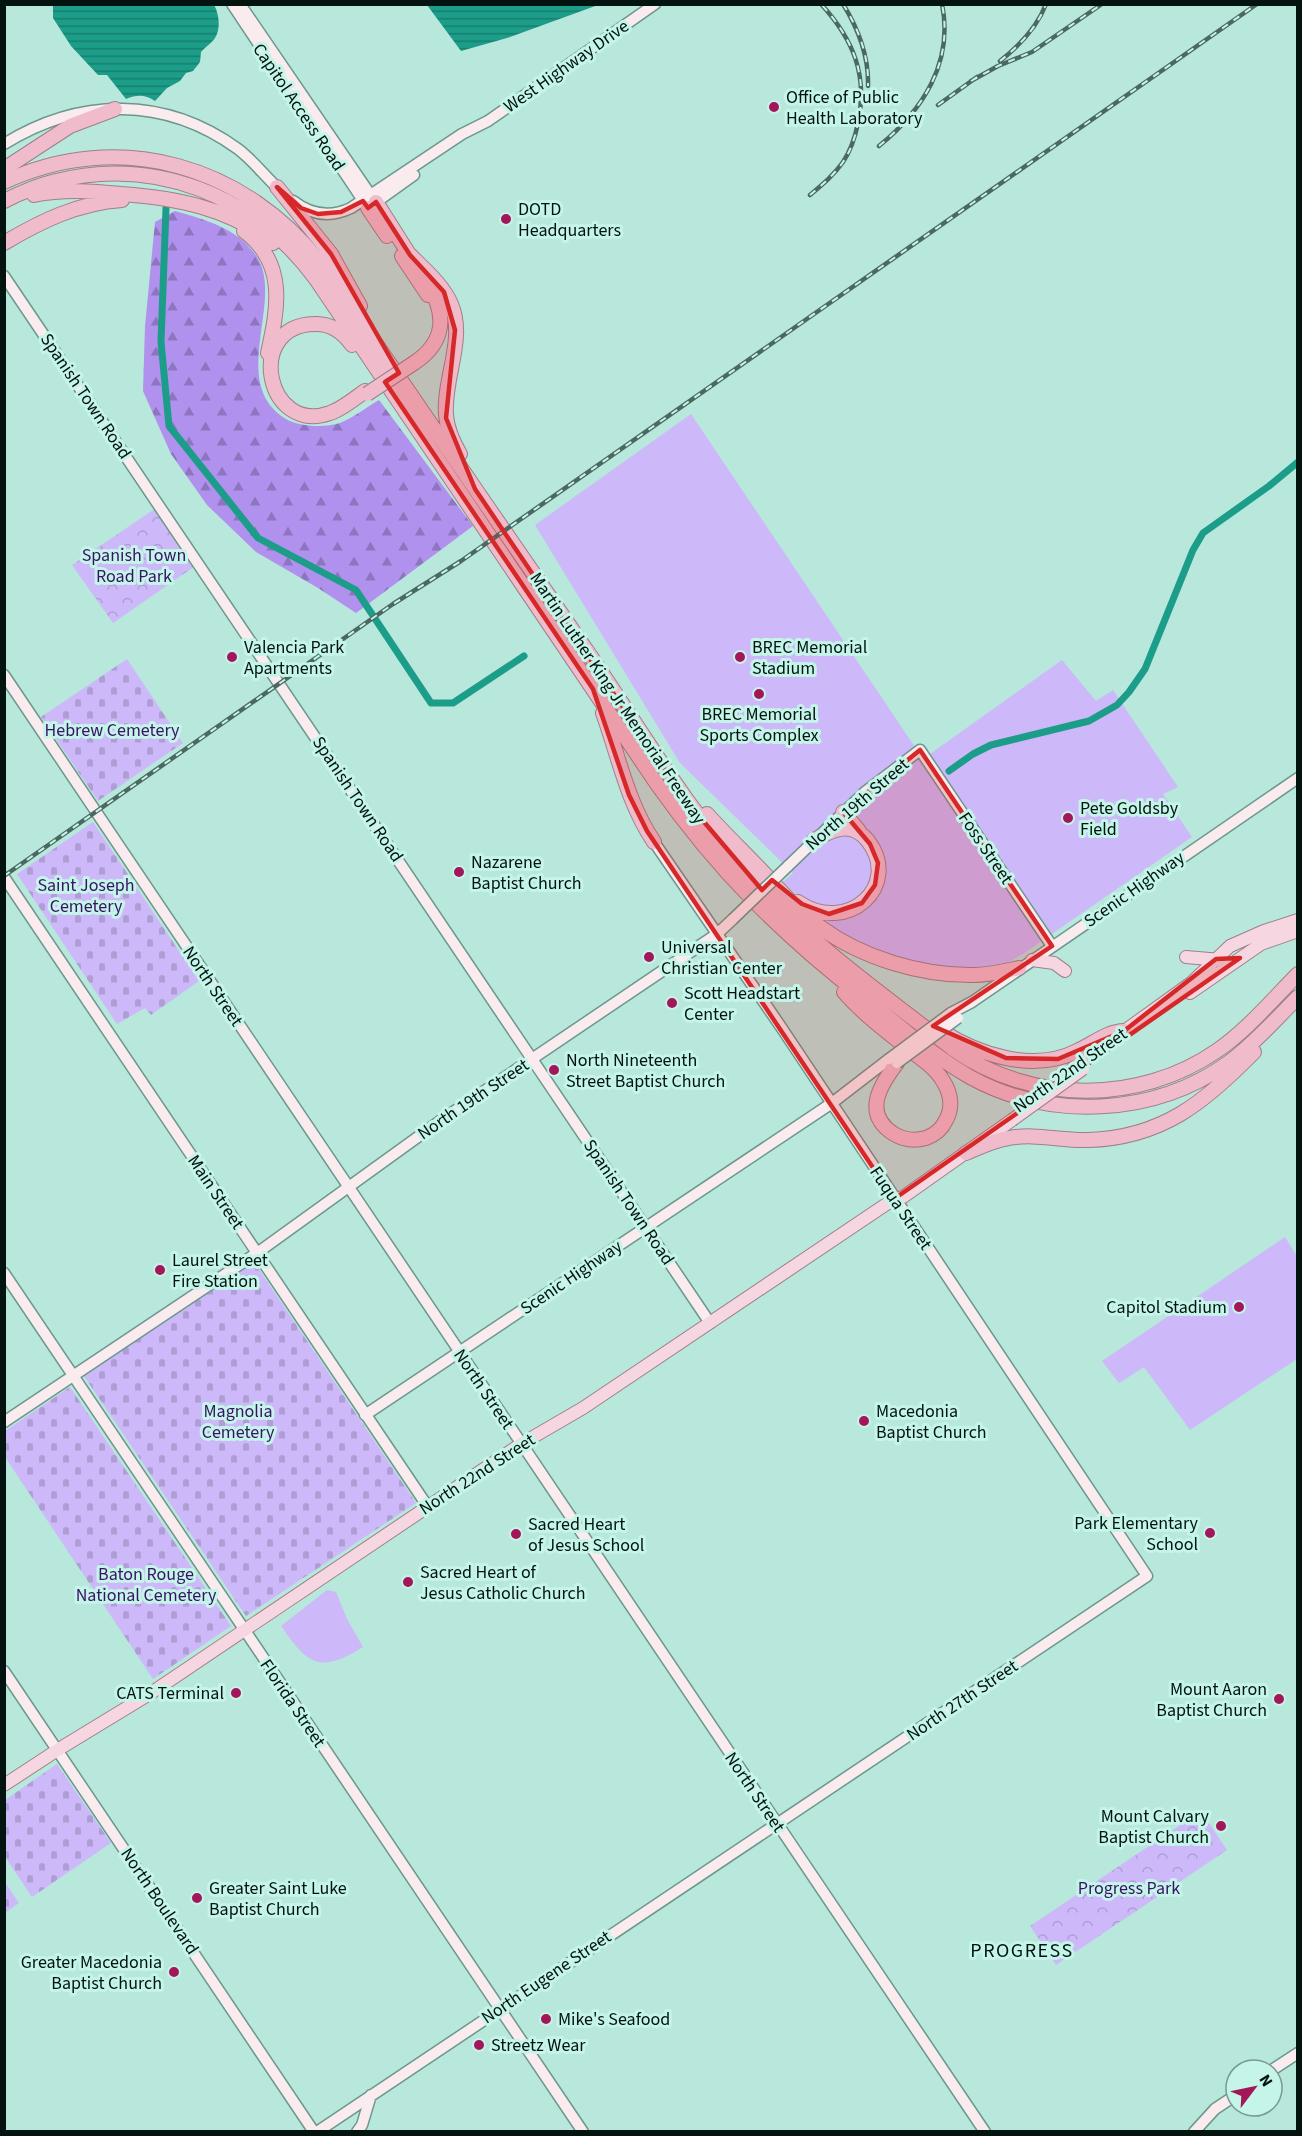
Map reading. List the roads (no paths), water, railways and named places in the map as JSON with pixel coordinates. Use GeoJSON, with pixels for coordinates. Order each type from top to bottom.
{"type":"FeatureCollection","features":[{"type":"Feature","properties":{"kind":"highway"},"geometry":{"type":"LineString","coordinates":[[4,169],[70,126],[115,109]]}},
{"type":"Feature","properties":{"kind":"highway","name":"Martin Luther King Jr Memorial Freeway"},"geometry":{"type":"LineString","coordinates":[[4,182],[36,169],[63,162],[111,157],[141,159],[177,166],[227,184],[275,215],[304,243],[322,265],[687,802],[736,862],[802,928],[953,1049],[1006,1077],[1037,1086],[1089,1091],[1132,1087],[1194,1065],[1219,1049],[1244,1029],[1298,974]]}},
{"type":"Feature","properties":{"kind":"highway","name":"Martin Luther King Jr Memorial Freeway"},"geometry":{"type":"LineString","coordinates":[[7,199],[51,182],[93,175],[137,174],[176,181],[217,196],[255,217],[289,246],[316,279],[663,793],[720,866],[774,923],[824,967],[944,1060],[972,1078],[1017,1096],[1047,1103],[1071,1106],[1108,1106],[1146,1100],[1196,1082],[1238,1055],[1298,997]]}},
{"type":"Feature","properties":{"kind":"highway"},"geometry":{"type":"LineString","coordinates":[[277,187],[331,254],[409,391]]}},
{"type":"Feature","properties":{"kind":"highway"},"geometry":{"type":"LineString","coordinates":[[7,199],[68,190],[159,197],[201,207],[231,217],[260,233],[316,279]]}},
{"type":"Feature","properties":{"kind":"highway"},"geometry":{"type":"LineString","coordinates":[[4,243],[41,222],[77,208],[111,201],[162,199]]}},
{"type":"Feature","properties":{"kind":"highway"},"geometry":{"type":"LineString","coordinates":[[369,202],[410,255],[444,292],[453,310],[455,330],[446,418],[453,440],[475,489]]}},
{"type":"Feature","properties":{"kind":"highway"},"geometry":{"type":"LineString","coordinates":[[369,202],[429,296],[434,308],[436,321],[433,337],[413,361]]}},
{"type":"Feature","properties":{"kind":"highway"},"geometry":{"type":"LineString","coordinates":[[227,216],[256,241],[265,254],[273,273],[278,302],[266,372],[269,388],[277,403],[295,416],[308,419],[321,419],[341,412],[425,355],[435,343],[441,316],[437,299],[410,255]]}},
{"type":"Feature","properties":{"kind":"highway"},"geometry":{"type":"LineString","coordinates":[[366,393],[330,413],[311,415],[297,411],[282,401],[271,382],[270,365],[275,347],[287,333],[302,326],[318,324],[338,330],[351,343],[374,377],[415,427]]}},
{"type":"Feature","properties":{"kind":"highway"},"geometry":{"type":"LineString","coordinates":[[593,689],[610,732],[629,795],[641,822],[654,842]]}},
{"type":"Feature","properties":{"kind":"highway"},"geometry":{"type":"LineString","coordinates":[[650,745],[671,766],[708,815],[791,902],[836,938],[876,957],[920,969],[984,975],[1019,968]]}},
{"type":"Feature","properties":{"kind":"highway"},"geometry":{"type":"LineString","coordinates":[[762,871],[796,900],[811,909],[829,914],[846,912],[865,900],[877,880],[877,857],[864,836],[843,812]]}},
{"type":"Feature","properties":{"kind":"highway"},"geometry":{"type":"LineString","coordinates":[[814,840],[834,830],[845,828],[864,836]]}},
{"type":"Feature","properties":{"kind":"highway"},"geometry":{"type":"LineString","coordinates":[[824,967],[860,1008],[930,1065],[944,1082],[949,1094],[950,1112],[941,1128],[927,1137],[913,1139],[899,1136],[887,1128],[880,1118],[877,1104],[879,1091],[893,1061]]}},
{"type":"Feature","properties":{"kind":"highway"},"geometry":{"type":"LineString","coordinates":[[865,980],[958,1040],[991,1053],[1021,1061],[1040,1062],[1058,1059],[1115,1032],[1124,1031]]}},
{"type":"Feature","properties":{"kind":"highway"},"geometry":{"type":"LineString","coordinates":[[966,1153],[989,1143],[1017,1137],[1073,1140],[1111,1138],[1135,1133],[1169,1120],[1198,1104],[1224,1082],[1283,1022],[1298,1003]]}},
{"type":"Feature","properties":{"kind":"main road","name":"North 22nd Street"},"geometry":{"type":"LineString","coordinates":[[1078,1069],[1124,1031],[1198,977],[1230,946],[1298,920]]}},
{"type":"Feature","properties":{"kind":"main road","name":"North 22nd Street"},"geometry":{"type":"LineString","coordinates":[[4,1785],[58,1749],[151,1693],[521,1444],[583,1408],[894,1199],[903,1188],[1240,958],[1272,939],[1298,931]]}},
{"type":"Feature","properties":{"kind":"main road"},"geometry":{"type":"LineString","coordinates":[[1198,977],[1198,968],[1188,957],[1240,958]]}},
{"type":"Feature","properties":{"kind":"main road"},"geometry":{"type":"LineString","coordinates":[[1032,960],[1054,963],[1065,971]]}},
{"type":"Feature","properties":{"kind":"main road","name":"North 22nd Street"},"geometry":{"type":"LineString","coordinates":[[894,1199],[903,1197],[966,1153],[1006,1119]]}},
{"type":"Feature","properties":{"kind":"street","name":"Capitol Access Road"},"geometry":{"type":"LineString","coordinates":[[232,4],[346,176],[369,202]]}},
{"type":"Feature","properties":{"kind":"street","name":"Capitol Access Road"},"geometry":{"type":"LineString","coordinates":[[240,4],[369,202]]}},
{"type":"Feature","properties":{"kind":"street","name":"West Highway Drive"},"geometry":{"type":"LineString","coordinates":[[334,214],[369,202],[466,139],[477,128],[655,4]]}},
{"type":"Feature","properties":{"kind":"street"},"geometry":{"type":"LineString","coordinates":[[4,144],[32,128],[75,113],[115,109],[162,114],[226,141],[247,157],[277,187],[307,210],[324,215],[334,214],[348,201],[350,189],[346,176]]}},
{"type":"Feature","properties":{"kind":"street","name":"Spanish Town Road"},"geometry":{"type":"LineString","coordinates":[[4,276],[710,1323]]}},
{"type":"Feature","properties":{"kind":"street","name":"North Street"},"geometry":{"type":"LineString","coordinates":[[4,675],[985,2132]]}},
{"type":"Feature","properties":{"kind":"street","name":"North 19th Street"},"geometry":{"type":"LineString","coordinates":[[4,1422],[256,1252],[440,1121],[717,934],[843,812],[873,785],[920,750]]}},
{"type":"Feature","properties":{"kind":"street","name":"Foss Street"},"geometry":{"type":"LineString","coordinates":[[920,750],[1052,946]]}},
{"type":"Feature","properties":{"kind":"street","name":"Scenic Highway"},"geometry":{"type":"LineString","coordinates":[[365,1415],[866,1078],[876,1075],[955,1015],[964,1013],[972,1002],[1019,968],[1298,778]]}},
{"type":"Feature","properties":{"kind":"street","name":"Fuqua Street"},"geometry":{"type":"LineString","coordinates":[[654,842],[832,1103],[1147,1576]]}},
{"type":"Feature","properties":{"kind":"street","name":"Main Street"},"geometry":{"type":"LineString","coordinates":[[4,878],[428,1507]]}},
{"type":"Feature","properties":{"kind":"street","name":"Florida Street"},"geometry":{"type":"LineString","coordinates":[[4,1273],[583,2132]]}},
{"type":"Feature","properties":{"kind":"street","name":"North 27th Street"},"geometry":{"type":"LineString","coordinates":[[777,1823],[1147,1576]]}},
{"type":"Feature","properties":{"kind":"street","name":"North Boulevard"},"geometry":{"type":"LineString","coordinates":[[4,1671],[315,2132]]}},
{"type":"Feature","properties":{"kind":"street","name":"North Eugene Street"},"geometry":{"type":"LineString","coordinates":[[315,2132],[777,1823]]}},
{"type":"Feature","properties":{"kind":"street"},"geometry":{"type":"LineString","coordinates":[[1284,2062],[1298,2053]]}},
{"type":"Feature","properties":{"kind":"street"},"geometry":{"type":"LineString","coordinates":[[357,2132],[362,2125],[371,2095]]}},
{"type":"Feature","properties":{"kind":"street"},"geometry":{"type":"LineString","coordinates":[[1194,2132],[1224,2103]]}},
{"type":"Feature","properties":{"kind":"waterway"},"geometry":{"type":"LineString","coordinates":[[166,208],[161,342],[169,426],[258,538],[356,590],[431,703],[453,703],[524,656]]}},
{"type":"Feature","properties":{"kind":"waterway"},"geometry":{"type":"LineString","coordinates":[[949,771],[973,754],[991,745],[1089,721],[1117,705],[1145,669],[1193,550],[1203,533],[1269,486],[1298,462]]}},
{"type":"Feature","properties":{"kind":"railway"},"geometry":{"type":"LineString","coordinates":[[810,195],[832,176],[846,157],[856,134],[861,106],[856,59],[842,31],[821,4]]}},
{"type":"Feature","properties":{"kind":"railway"},"geometry":{"type":"LineString","coordinates":[[843,4],[862,44],[867,64],[868,86]]}},
{"type":"Feature","properties":{"kind":"railway"},"geometry":{"type":"LineString","coordinates":[[879,146],[909,117],[921,101],[939,66],[945,26],[942,4]]}},
{"type":"Feature","properties":{"kind":"railway"},"geometry":{"type":"LineString","coordinates":[[1000,61],[1027,36],[1038,21],[1046,4]]}},
{"type":"Feature","properties":{"kind":"railway"},"geometry":{"type":"LineString","coordinates":[[971,81],[998,66],[1032,52],[1102,4]]}},
{"type":"Feature","properties":{"kind":"railway"},"geometry":{"type":"LineString","coordinates":[[4,876],[393,604],[461,561],[1257,4]]}},
{"type":"Feature","properties":{"kind":"railway"},"geometry":{"type":"LineString","coordinates":[[938,105],[977,77]]}},
{"type":"Feature","properties":{"kind":"place","name":"Office of Public Health Laboratory"},"geometry":{"type":"Point","coordinates":[774,107]}},
{"type":"Feature","properties":{"kind":"place","name":"DOTD Headquarters"},"geometry":{"type":"Point","coordinates":[506,219]}},
{"type":"Feature","properties":{"kind":"place","name":"Valencia Park Apartments"},"geometry":{"type":"Point","coordinates":[232,657]}},
{"type":"Feature","properties":{"kind":"place","name":"BREC Memorial Stadium"},"geometry":{"type":"Point","coordinates":[740,657]}},
{"type":"Feature","properties":{"kind":"place","name":"BREC Memorial Sports Complex"},"geometry":{"type":"Point","coordinates":[759,694]}},
{"type":"Feature","properties":{"kind":"place","name":"Pete Goldsby Field"},"geometry":{"type":"Point","coordinates":[1068,818]}},
{"type":"Feature","properties":{"kind":"place","name":"Nazarene Baptist Church"},"geometry":{"type":"Point","coordinates":[459,872]}},
{"type":"Feature","properties":{"kind":"place","name":"Universal Christian Center"},"geometry":{"type":"Point","coordinates":[649,957]}},
{"type":"Feature","properties":{"kind":"place","name":"Scott Headstart Center"},"geometry":{"type":"Point","coordinates":[672,1003]}},
{"type":"Feature","properties":{"kind":"place","name":"North Nineteenth Street Baptist Church"},"geometry":{"type":"Point","coordinates":[554,1070]}},
{"type":"Feature","properties":{"kind":"place","name":"Laurel Street Fire Station"},"geometry":{"type":"Point","coordinates":[160,1270]}},
{"type":"Feature","properties":{"kind":"place","name":"Capitol Stadium"},"geometry":{"type":"Point","coordinates":[1239,1307]}},
{"type":"Feature","properties":{"kind":"place","name":"Macedonia Baptist Church"},"geometry":{"type":"Point","coordinates":[864,1421]}},
{"type":"Feature","properties":{"kind":"place","name":"Park Elementary School"},"geometry":{"type":"Point","coordinates":[1210,1533]}},
{"type":"Feature","properties":{"kind":"place","name":"Sacred Heart of Jesus School"},"geometry":{"type":"Point","coordinates":[516,1534]}},
{"type":"Feature","properties":{"kind":"place","name":"Sacred Heart of Jesus Catholic Church"},"geometry":{"type":"Point","coordinates":[408,1582]}},
{"type":"Feature","properties":{"kind":"place","name":"CATS Terminal"},"geometry":{"type":"Point","coordinates":[236,1693]}},
{"type":"Feature","properties":{"kind":"place","name":"Mount Aaron Baptist Church"},"geometry":{"type":"Point","coordinates":[1279,1699]}},
{"type":"Feature","properties":{"kind":"place","name":"Mount Calvary Baptist Church"},"geometry":{"type":"Point","coordinates":[1221,1826]}},
{"type":"Feature","properties":{"kind":"place","name":"Greater Saint Luke Baptist Church"},"geometry":{"type":"Point","coordinates":[197,1898]}},
{"type":"Feature","properties":{"kind":"place","name":"Greater Macedonia Baptist Church"},"geometry":{"type":"Point","coordinates":[174,1972]}},
{"type":"Feature","properties":{"kind":"place","name":"Mike's Seafood"},"geometry":{"type":"Point","coordinates":[546,2019]}},
{"type":"Feature","properties":{"kind":"place","name":"Streetz Wear"},"geometry":{"type":"Point","coordinates":[479,2045]}},
{"type":"Feature","properties":{"kind":"district","name":"PROGRESS"},"geometry":{"type":"Point","coordinates":[1022,1950]}},
{"type":"Feature","properties":{"kind":"park label","name":"Spanish Town Road Park"},"geometry":{"type":"Point","coordinates":[134,565]}},
{"type":"Feature","properties":{"kind":"park label","name":"Hebrew Cemetery"},"geometry":{"type":"Point","coordinates":[112,730]}},
{"type":"Feature","properties":{"kind":"park label","name":"Saint Joseph Cemetery"},"geometry":{"type":"Point","coordinates":[86,895]}},
{"type":"Feature","properties":{"kind":"park label","name":"Magnolia Cemetery"},"geometry":{"type":"Point","coordinates":[238,1421]}},
{"type":"Feature","properties":{"kind":"park label","name":"Baton Rouge National Cemetery"},"geometry":{"type":"Point","coordinates":[146,1584]}},
{"type":"Feature","properties":{"kind":"park label","name":"Progress Park"},"geometry":{"type":"Point","coordinates":[1129,1888]}}]}
